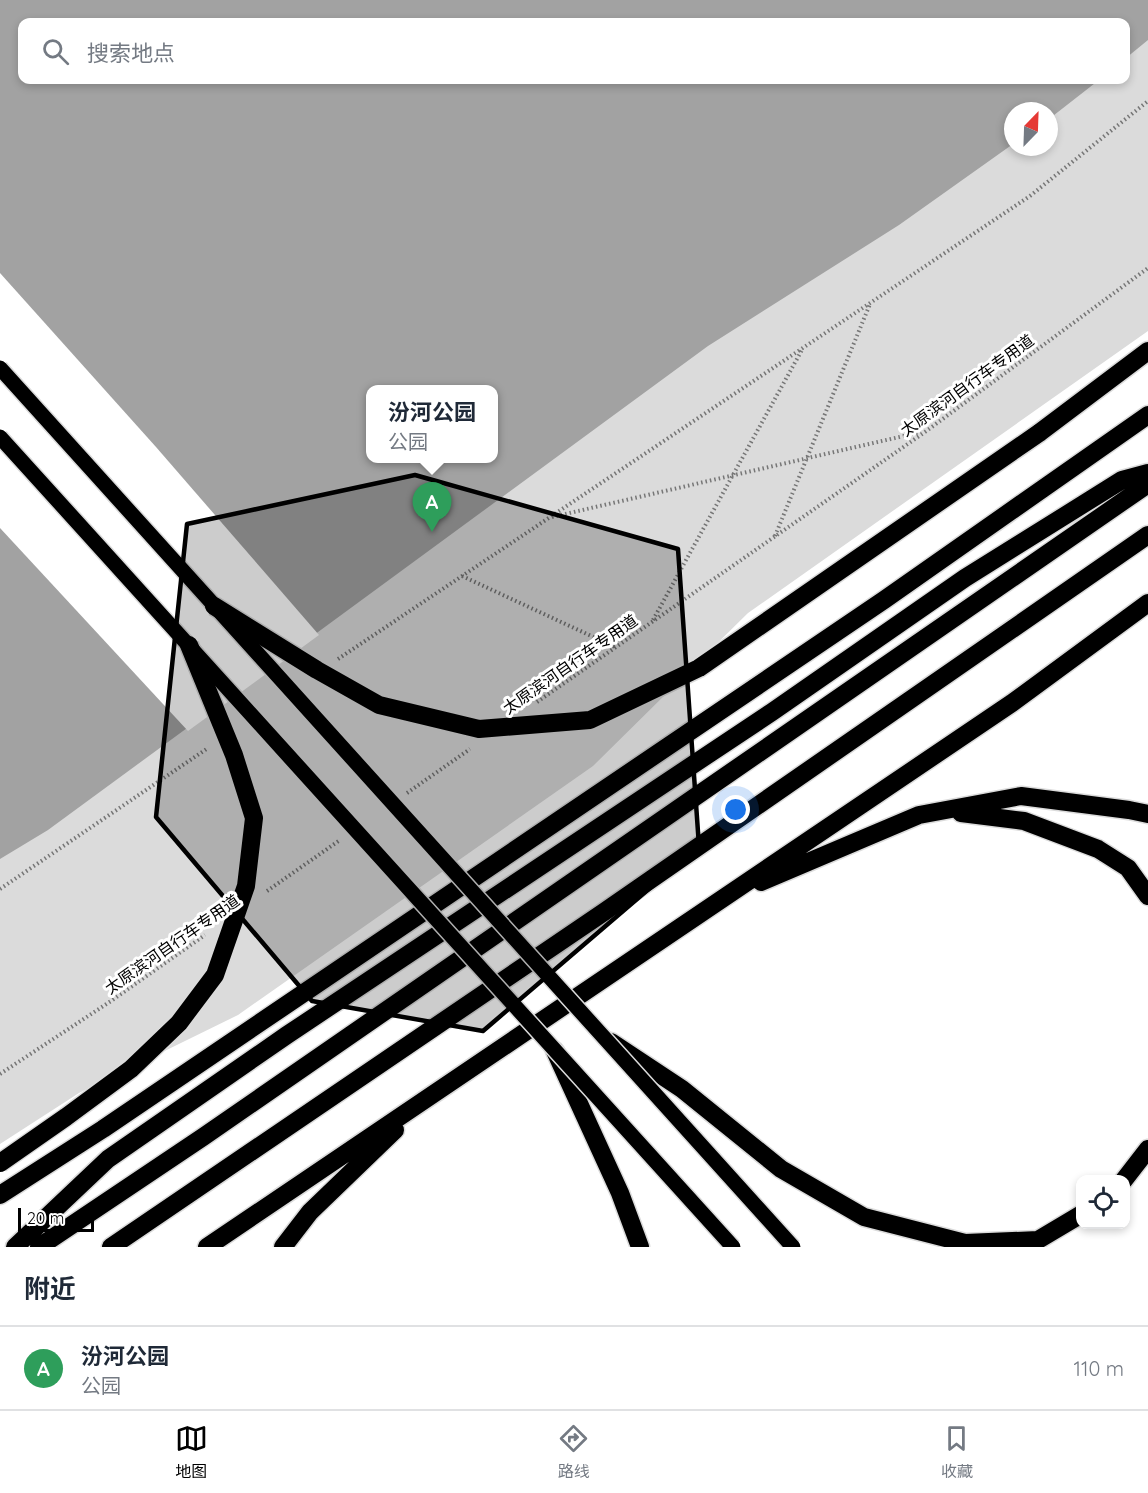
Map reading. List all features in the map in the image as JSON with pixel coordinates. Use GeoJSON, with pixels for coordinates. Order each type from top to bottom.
{"type":"FeatureCollection","features":[{"type":"Feature","properties":{"kind":"highway"},"geometry":{"type":"LineString","coordinates":[[214,606],[317,670],[379,705],[479,729],[590,720],[699,668],[1039,433],[1148,351]]}},
{"type":"Feature","properties":{"kind":"highway"},"geometry":{"type":"LineString","coordinates":[[0,1195],[103,1129],[884,600],[1148,415]]}},
{"type":"Feature","properties":{"kind":"highway"},"geometry":{"type":"LineString","coordinates":[[15,1247],[108,1159],[287,1035],[772,712],[966,578],[1122,480],[1148,473]]}},
{"type":"Feature","properties":{"kind":"highway"},"geometry":{"type":"LineString","coordinates":[[39,1247],[203,1137],[1148,484]]}},
{"type":"Feature","properties":{"kind":"highway"},"geometry":{"type":"LineString","coordinates":[[111,1247],[614,905],[1148,535]]}},
{"type":"Feature","properties":{"kind":"highway"},"geometry":{"type":"LineString","coordinates":[[207,1247],[1012,703],[1148,603]]}},
{"type":"Feature","properties":{"kind":"highway"},"geometry":{"type":"LineString","coordinates":[[0,1163],[131,1069],[179,1023],[214,975],[246,886],[254,818],[234,755],[189,645]]}},
{"type":"Feature","properties":{"kind":"highway"},"geometry":{"type":"LineString","coordinates":[[723,897],[919,815],[944,810],[1021,796],[1148,814]]}},
{"type":"Feature","properties":{"kind":"highway"},"geometry":{"type":"LineString","coordinates":[[944,810],[1024,821],[1098,849],[1128,868],[1148,896]]}},
{"type":"Feature","properties":{"kind":"highway"},"geometry":{"type":"LineString","coordinates":[[603,1037],[682,1089],[781,1168],[864,1217],[965,1243],[1038,1240],[1076,1217]]}},
{"type":"Feature","properties":{"kind":"highway"},"geometry":{"type":"LineString","coordinates":[[554,1049],[620,1193],[640,1247]]}},
{"type":"Feature","properties":{"kind":"highway"},"geometry":{"type":"LineString","coordinates":[[283,1247],[310,1212],[431,1095]]}},
{"type":"Feature","properties":{"kind":"highway"},"geometry":{"type":"LineString","coordinates":[[1127,1175],[1148,1149]]}},
{"type":"Feature","properties":{"kind":"main road"},"geometry":{"type":"LineString","coordinates":[[0,368],[793,1247]]}},
{"type":"Feature","properties":{"kind":"main road"},"geometry":{"type":"LineString","coordinates":[[0,437],[733,1247]]}},
{"type":"Feature","properties":{"kind":"path"},"geometry":{"type":"LineString","coordinates":[[334,662],[1030,196],[1148,101]]}},
{"type":"Feature","properties":{"kind":"path","name":"太原滨河自行车专用道"},"geometry":{"type":"LineString","coordinates":[[527,709],[925,432],[1148,268]]}},
{"type":"Feature","properties":{"kind":"path"},"geometry":{"type":"LineString","coordinates":[[774,536],[871,302]]}},
{"type":"Feature","properties":{"kind":"path"},"geometry":{"type":"LineString","coordinates":[[653,620],[803,347]]}},
{"type":"Feature","properties":{"kind":"path"},"geometry":{"type":"LineString","coordinates":[[547,519],[925,432]]}},
{"type":"Feature","properties":{"kind":"path"},"geometry":{"type":"LineString","coordinates":[[462,575],[615,647]]}},
{"type":"Feature","properties":{"kind":"path"},"geometry":{"type":"LineString","coordinates":[[0,889],[216,742]]}},
{"type":"Feature","properties":{"kind":"path"},"geometry":{"type":"LineString","coordinates":[[401,797],[479,743]]}},
{"type":"Feature","properties":{"kind":"path"},"geometry":{"type":"LineString","coordinates":[[266,892],[343,838]]}},
{"type":"Feature","properties":{"kind":"path","name":"太原滨河自行车专用道"},"geometry":{"type":"LineString","coordinates":[[0,1074],[111,1001],[208,933]]}},
{"type":"Feature","properties":{"kind":"highlighted area"},"geometry":{"type":"Polygon","coordinates":[[[415,475],[678,549],[699,846],[483,1031],[312,1001],[156,817],[187,524],[415,475]]]}},
{"type":"Feature","properties":{"kind":"shaded area"},"geometry":{"type":"Polygon","coordinates":[[[0,0],[1148,0],[1148,331],[748,613],[593,766],[238,1015],[79,1093],[0,1144],[0,0]]]}},
{"type":"Feature","properties":{"kind":"shaded area"},"geometry":{"type":"Polygon","coordinates":[[[0,0],[1148,0],[1148,40],[1130,55],[1130,18],[18,18],[18,84],[1094,84],[1058,112],[1058,102],[1004,102],[1004,150],[899,225],[708,346],[48,830],[0,859],[0,0]]]}},
{"type":"Feature","properties":{"kind":"pier"},"geometry":{"type":"Polygon","coordinates":[[[0,273],[156,447],[319,635],[188,731],[0,528],[0,273]]]}},
{"type":"Feature","properties":{"kind":"place","name":"汾河公园"},"geometry":{"type":"Point","coordinates":[432,532]}}]}
